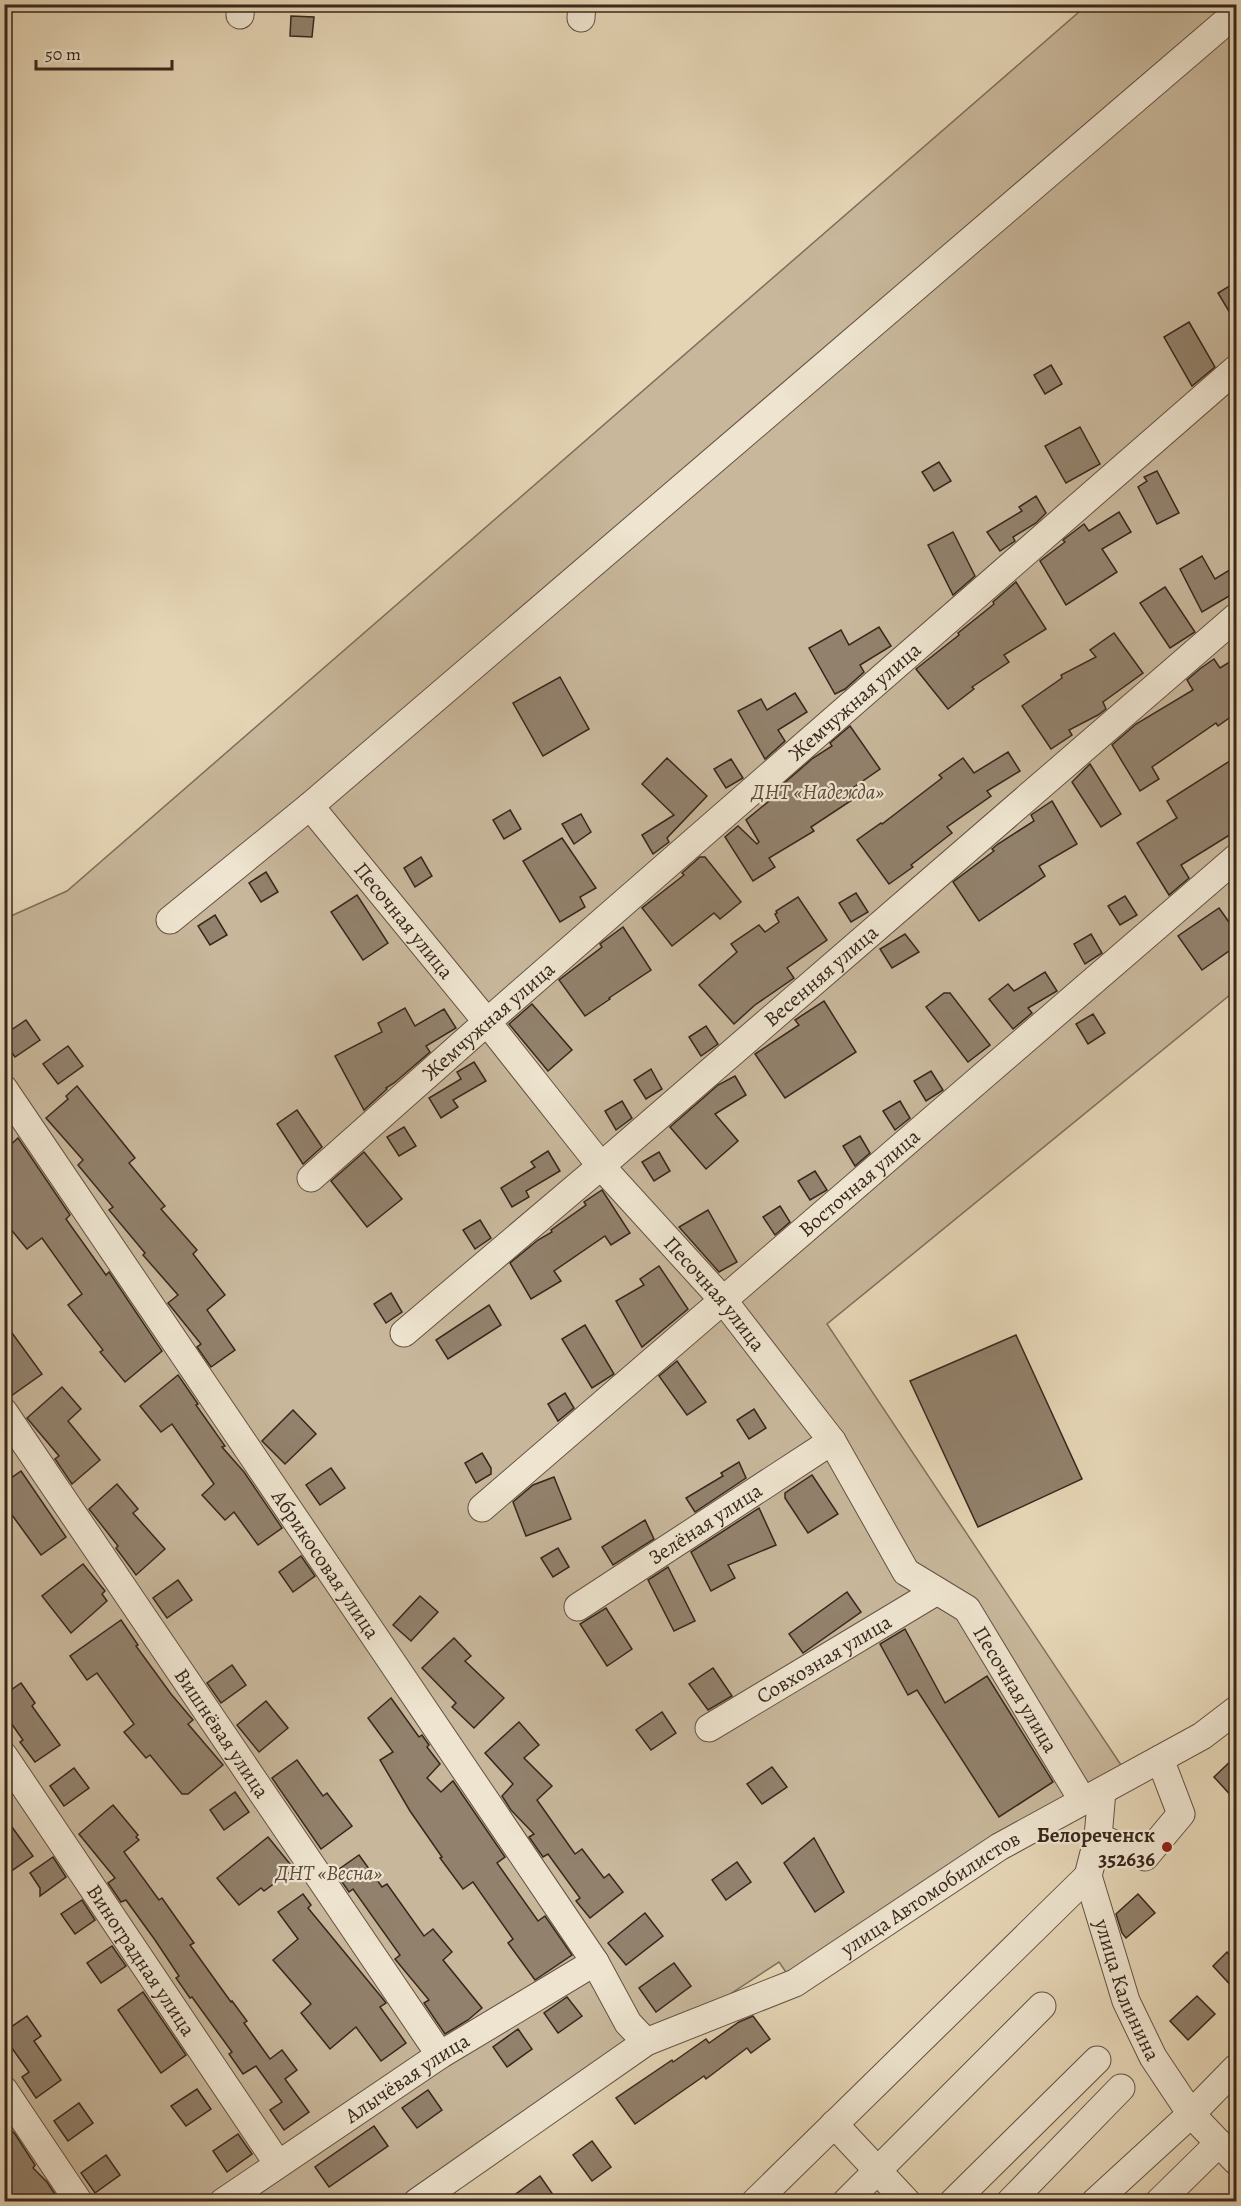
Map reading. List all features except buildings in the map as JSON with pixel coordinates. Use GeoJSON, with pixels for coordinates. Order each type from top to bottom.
{"type":"FeatureCollection","features":[{"type":"Feature","properties":{"kind":"street"},"geometry":{"type":"LineString","coordinates":[[170,920],[310,806],[1236,13]]}},
{"type":"Feature","properties":{"kind":"street","name":"Жемчужная улица"},"geometry":{"type":"LineString","coordinates":[[311,1178],[1236,369]]}},
{"type":"Feature","properties":{"kind":"street","name":"Весенняя улица"},"geometry":{"type":"LineString","coordinates":[[404,1333],[601,1166],[1236,616]]}},
{"type":"Feature","properties":{"kind":"street","name":"Песочная улица"},"geometry":{"type":"LineString","coordinates":[[310,806],[487,1022],[601,1166],[723,1300],[832,1441],[906,1572],[967,1609],[1092,1796]]}},
{"type":"Feature","properties":{"kind":"street","name":"Восточная улица"},"geometry":{"type":"LineString","coordinates":[[483,1508],[1236,858]]}},
{"type":"Feature","properties":{"kind":"street","name":"Абрикосовая улица"},"geometry":{"type":"LineString","coordinates":[[4,1089],[595,1962],[628,2023],[645,2042]]}},
{"type":"Feature","properties":{"kind":"street","name":"Вишнёвая улица"},"geometry":{"type":"LineString","coordinates":[[4,1412],[440,2055]]}},
{"type":"Feature","properties":{"kind":"street","name":"Зелёная улица"},"geometry":{"type":"LineString","coordinates":[[578,1607],[832,1441]]}},
{"type":"Feature","properties":{"kind":"street","name":"Совхозная улица"},"geometry":{"type":"LineString","coordinates":[[709,1728],[937,1591]]}},
{"type":"Feature","properties":{"kind":"street","name":"улица Автомобилистов"},"geometry":{"type":"LineString","coordinates":[[417,2202],[645,2042],[795,1983],[999,1847],[1202,1736],[1236,1710]]}},
{"type":"Feature","properties":{"kind":"street","name":"Виноградная улица"},"geometry":{"type":"LineString","coordinates":[[4,1756],[278,2164]]}},
{"type":"Feature","properties":{"kind":"street"},"geometry":{"type":"LineString","coordinates":[[1098,1837],[1145,1857],[1181,1814],[1160,1759]]}},
{"type":"Feature","properties":{"kind":"street"},"geometry":{"type":"LineString","coordinates":[[755,2202],[1088,1876],[1098,1837],[1092,1796]]}},
{"type":"Feature","properties":{"kind":"street","name":"улица Калинина"},"geometry":{"type":"LineString","coordinates":[[1088,1876],[1126,2001],[1153,2057],[1191,2114],[1228,2152]]}},
{"type":"Feature","properties":{"kind":"street","name":"Алычёвая улица"},"geometry":{"type":"LineString","coordinates":[[223,2202],[440,2055],[595,1962]]}},
{"type":"Feature","properties":{"kind":"street"},"geometry":{"type":"LineString","coordinates":[[846,2202],[1042,2006]]}},
{"type":"Feature","properties":{"kind":"street"},"geometry":{"type":"LineString","coordinates":[[954,2202],[1097,2060]]}},
{"type":"Feature","properties":{"kind":"street"},"geometry":{"type":"LineString","coordinates":[[1095,2202],[1191,2114],[1236,2068]]}},
{"type":"Feature","properties":{"kind":"street"},"geometry":{"type":"LineString","coordinates":[[1010,2202],[1121,2088]]}},
{"type":"Feature","properties":{"kind":"street"},"geometry":{"type":"LineString","coordinates":[[4,2090],[79,2202]]}},
{"type":"Feature","properties":{"kind":"street"},"geometry":{"type":"LineString","coordinates":[[834,2124],[907,2202]]}},
{"type":"Feature","properties":{"kind":"street"},"geometry":{"type":"LineString","coordinates":[[1159,2202],[1228,2152]]}},
{"type":"Feature","properties":{"kind":"green space","name":"ДНТ «Надежда»"},"geometry":{"type":"Polygon","coordinates":[[[1087,5],[1236,5],[1236,990],[827,1324],[1123,1768],[790,1978],[779,1962],[616,2069],[424,2201],[5,2201],[4,919],[67,891],[1087,5]]]}},
{"type":"Feature","properties":{"kind":"place","name":"Белореченск 352636"},"geometry":{"type":"Point","coordinates":[1167,1847]}},
{"type":"Feature","properties":{"kind":"park label","name":"ДНТ «Весна»"},"geometry":{"type":"Point","coordinates":[329,1873]}}]}
